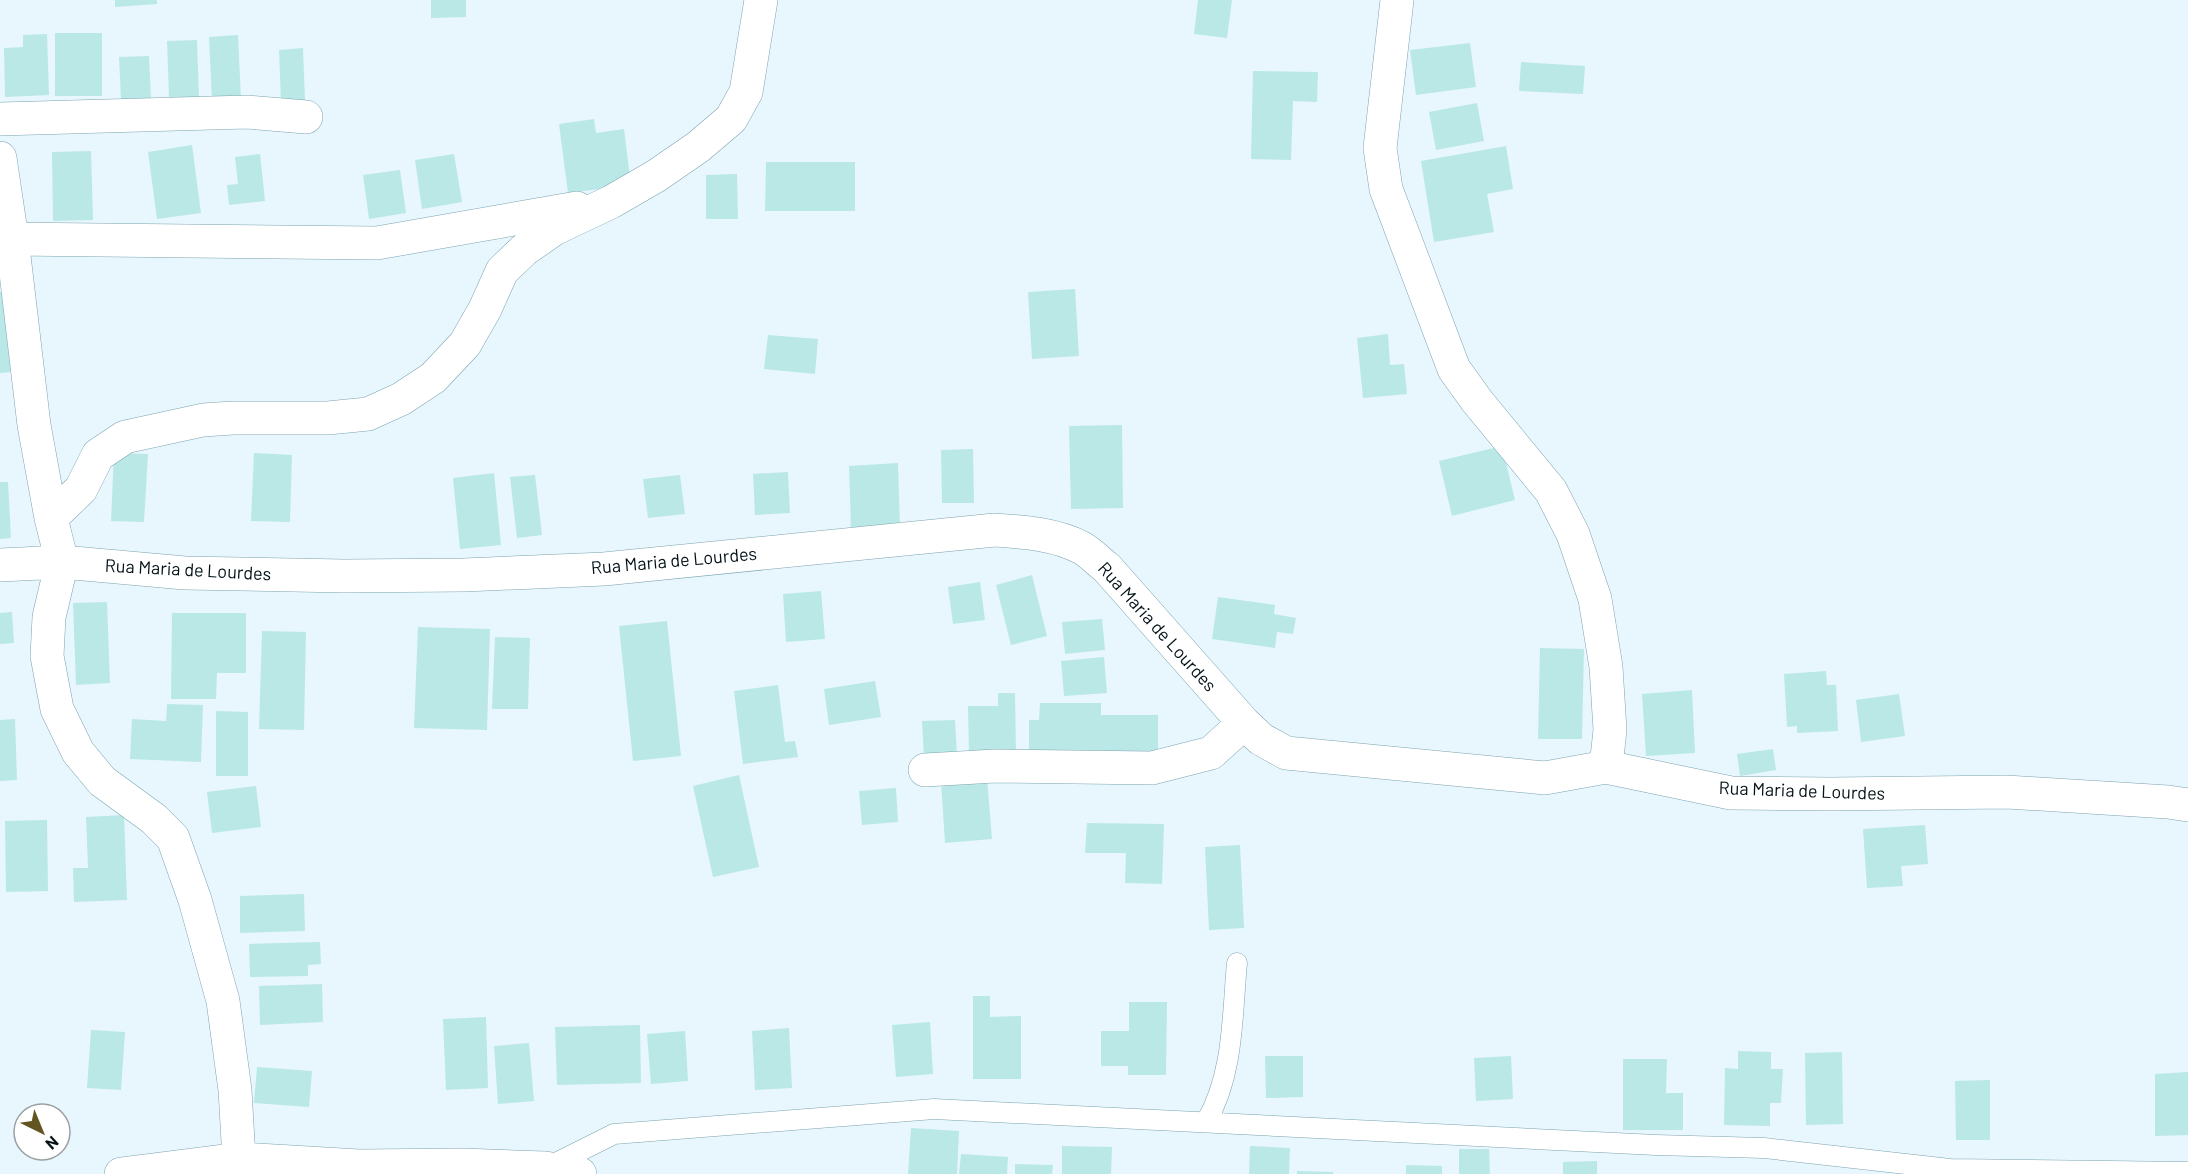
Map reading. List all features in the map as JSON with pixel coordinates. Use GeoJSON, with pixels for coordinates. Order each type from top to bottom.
{"type":"FeatureCollection","features":[{"type":"Feature","properties":{"kind":"street"},"geometry":{"type":"LineString","coordinates":[[51,518],[81,489],[98,454],[125,437],[203,420],[328,418],[368,414],[401,399],[433,378],[465,344],[502,272],[524,250],[554,229],[611,202],[656,176],[698,147],[730,119],[746,92],[761,0]]}},
{"type":"Feature","properties":{"kind":"street"},"geometry":{"type":"LineString","coordinates":[[1397,0],[1380,148],[1386,189],[1454,369],[1477,401],[1551,491],[1573,534],[1594,599],[1606,667],[1610,730],[1606,767]]}},
{"type":"Feature","properties":{"kind":"street"},"geometry":{"type":"LineString","coordinates":[[0,119],[247,111],[306,117]]}},
{"type":"Feature","properties":{"kind":"street"},"geometry":{"type":"LineString","coordinates":[[0,158],[34,425],[51,518],[62,562],[49,617],[47,656],[57,709],[78,752],[102,781],[154,819],[173,838],[195,900],[223,1001],[235,1090],[238,1159]]}},
{"type":"Feature","properties":{"kind":"street"},"geometry":{"type":"LineString","coordinates":[[12,239],[377,243],[611,202]]}},
{"type":"Feature","properties":{"kind":"street","name":"Rua Maria de Lourdes"},"geometry":{"type":"LineString","coordinates":[[0,565],[62,562],[185,573],[344,576],[464,575],[604,569],[995,530],[1024,532],[1058,539],[1083,548],[1107,568],[1244,723],[1261,739],[1287,753],[1545,778],[1606,767],[1731,793],[2007,792],[2188,805]]}},
{"type":"Feature","properties":{"kind":"street"},"geometry":{"type":"LineString","coordinates":[[925,770],[995,766],[1152,768],[1211,753],[1244,723]]}},
{"type":"Feature","properties":{"kind":"street"},"geometry":{"type":"LineString","coordinates":[[121,1174],[238,1159],[359,1170],[463,1165],[545,1168],[580,1174]]}},
{"type":"Feature","properties":{"kind":"lane"},"geometry":{"type":"LineString","coordinates":[[1206,1122],[1216,1105],[1229,1057],[1237,963]]}},
{"type":"Feature","properties":{"kind":"lane"},"geometry":{"type":"LineString","coordinates":[[545,1168],[614,1134],[934,1109],[1656,1145],[1764,1148],[1950,1169],[2188,1172]]}},
{"type":"Feature","properties":{"kind":"building"},"geometry":{"type":"Polygon","coordinates":[[[115,0],[157,0],[157,4],[115,7],[115,0]]]}},
{"type":"Feature","properties":{"kind":"building"},"geometry":{"type":"Polygon","coordinates":[[[431,0],[466,0],[466,17],[431,18],[431,0]]]}},
{"type":"Feature","properties":{"kind":"building"},"geometry":{"type":"Polygon","coordinates":[[[1198,0],[1232,0],[1227,38],[1194,34],[1198,0]]]}},
{"type":"Feature","properties":{"kind":"building"},"geometry":{"type":"Polygon","coordinates":[[[55,33],[102,33],[102,96],[55,96],[55,33]]]}},
{"type":"Feature","properties":{"kind":"building"},"geometry":{"type":"Polygon","coordinates":[[[47,34],[49,95],[5,97],[4,48],[23,47],[23,35],[47,34]]]}},
{"type":"Feature","properties":{"kind":"building"},"geometry":{"type":"Polygon","coordinates":[[[238,35],[241,100],[212,101],[209,37],[238,35]]]}},
{"type":"Feature","properties":{"kind":"building"},"geometry":{"type":"Polygon","coordinates":[[[197,40],[199,97],[169,98],[167,41],[197,40]]]}},
{"type":"Feature","properties":{"kind":"building"},"geometry":{"type":"Polygon","coordinates":[[[1470,43],[1476,87],[1416,95],[1410,50],[1470,43]]]}},
{"type":"Feature","properties":{"kind":"building"},"geometry":{"type":"Polygon","coordinates":[[[303,48],[305,100],[281,101],[279,50],[303,48]]]}},
{"type":"Feature","properties":{"kind":"building"},"geometry":{"type":"Polygon","coordinates":[[[149,56],[151,99],[121,100],[119,57],[149,56]]]}},
{"type":"Feature","properties":{"kind":"building"},"geometry":{"type":"Polygon","coordinates":[[[1521,62],[1585,66],[1583,94],[1519,91],[1521,62]]]}},
{"type":"Feature","properties":{"kind":"building"},"geometry":{"type":"Polygon","coordinates":[[[1253,71],[1318,72],[1317,102],[1293,101],[1291,160],[1251,159],[1253,71]]]}},
{"type":"Feature","properties":{"kind":"building"},"geometry":{"type":"Polygon","coordinates":[[[1477,103],[1484,141],[1436,150],[1429,112],[1477,103]]]}},
{"type":"Feature","properties":{"kind":"building"},"geometry":{"type":"Polygon","coordinates":[[[594,119],[596,133],[624,129],[631,185],[568,193],[559,124],[594,119]]]}},
{"type":"Feature","properties":{"kind":"building"},"geometry":{"type":"Polygon","coordinates":[[[192,145],[201,213],[157,219],[148,152],[192,145]]]}},
{"type":"Feature","properties":{"kind":"building"},"geometry":{"type":"Polygon","coordinates":[[[1506,146],[1513,189],[1487,194],[1494,232],[1434,242],[1421,161],[1506,146]]]}},
{"type":"Feature","properties":{"kind":"building"},"geometry":{"type":"Polygon","coordinates":[[[91,151],[93,220],[53,221],[52,152],[91,151]]]}},
{"type":"Feature","properties":{"kind":"building"},"geometry":{"type":"Polygon","coordinates":[[[260,154],[265,201],[229,205],[227,185],[238,184],[235,157],[260,154]]]}},
{"type":"Feature","properties":{"kind":"building"},"geometry":{"type":"Polygon","coordinates":[[[454,154],[462,202],[422,209],[415,160],[454,154]]]}},
{"type":"Feature","properties":{"kind":"building"},"geometry":{"type":"Polygon","coordinates":[[[766,162],[855,162],[855,211],[765,211],[766,162]]]}},
{"type":"Feature","properties":{"kind":"building"},"geometry":{"type":"Polygon","coordinates":[[[400,170],[406,213],[369,219],[363,175],[400,170]]]}},
{"type":"Feature","properties":{"kind":"building"},"geometry":{"type":"Polygon","coordinates":[[[737,174],[738,219],[706,219],[706,175],[737,174]]]}},
{"type":"Feature","properties":{"kind":"building"},"geometry":{"type":"Polygon","coordinates":[[[1075,289],[1079,356],[1032,359],[1028,292],[1075,289]]]}},
{"type":"Feature","properties":{"kind":"building"},"geometry":{"type":"Polygon","coordinates":[[[0,292],[8,292],[11,372],[0,373],[0,292]]]}},
{"type":"Feature","properties":{"kind":"building"},"geometry":{"type":"Polygon","coordinates":[[[1388,334],[1390,365],[1404,364],[1407,394],[1363,398],[1357,338],[1388,334]]]}},
{"type":"Feature","properties":{"kind":"building"},"geometry":{"type":"Polygon","coordinates":[[[768,335],[818,339],[815,374],[764,369],[768,335]]]}},
{"type":"Feature","properties":{"kind":"building"},"geometry":{"type":"Polygon","coordinates":[[[1122,425],[1123,508],[1071,509],[1069,426],[1122,425]]]}},
{"type":"Feature","properties":{"kind":"building"},"geometry":{"type":"Polygon","coordinates":[[[1502,446],[1515,500],[1452,516],[1439,461],[1502,446]]]}},
{"type":"Feature","properties":{"kind":"building"},"geometry":{"type":"Polygon","coordinates":[[[973,449],[974,503],[942,503],[941,450],[973,449]]]}},
{"type":"Feature","properties":{"kind":"building"},"geometry":{"type":"Polygon","coordinates":[[[114,453],[148,454],[144,522],[111,521],[114,453]]]}},
{"type":"Feature","properties":{"kind":"building"},"geometry":{"type":"Polygon","coordinates":[[[254,453],[292,455],[290,522],[251,521],[254,453]]]}},
{"type":"Feature","properties":{"kind":"building"},"geometry":{"type":"Polygon","coordinates":[[[898,463],[900,528],[851,529],[849,466],[898,463]]]}},
{"type":"Feature","properties":{"kind":"building"},"geometry":{"type":"Polygon","coordinates":[[[788,472],[790,513],[755,515],[753,474],[788,472]]]}},
{"type":"Feature","properties":{"kind":"building"},"geometry":{"type":"Polygon","coordinates":[[[494,473],[501,545],[460,549],[453,478],[494,473]]]}},
{"type":"Feature","properties":{"kind":"building"},"geometry":{"type":"Polygon","coordinates":[[[535,475],[542,535],[517,538],[510,477],[535,475]]]}},
{"type":"Feature","properties":{"kind":"building"},"geometry":{"type":"Polygon","coordinates":[[[680,475],[685,514],[648,518],[643,479],[680,475]]]}},
{"type":"Feature","properties":{"kind":"building"},"geometry":{"type":"Polygon","coordinates":[[[0,482],[8,482],[11,538],[0,539],[0,482]]]}},
{"type":"Feature","properties":{"kind":"building"},"geometry":{"type":"Polygon","coordinates":[[[1032,575],[1047,636],[1011,645],[996,585],[1032,575]]]}},
{"type":"Feature","properties":{"kind":"building"},"geometry":{"type":"Polygon","coordinates":[[[980,582],[985,620],[953,624],[948,587],[980,582]]]}},
{"type":"Feature","properties":{"kind":"building"},"geometry":{"type":"Polygon","coordinates":[[[821,591],[825,639],[786,642],[783,594],[821,591]]]}},
{"type":"Feature","properties":{"kind":"building"},"geometry":{"type":"Polygon","coordinates":[[[1218,597],[1275,605],[1274,614],[1296,618],[1293,634],[1277,632],[1275,648],[1212,639],[1218,597]]]}},
{"type":"Feature","properties":{"kind":"building"},"geometry":{"type":"Polygon","coordinates":[[[107,602],[110,683],[76,685],[73,603],[107,602]]]}},
{"type":"Feature","properties":{"kind":"building"},"geometry":{"type":"Polygon","coordinates":[[[12,612],[14,643],[0,644],[0,613],[12,612]]]}},
{"type":"Feature","properties":{"kind":"building"},"geometry":{"type":"Polygon","coordinates":[[[172,613],[246,613],[246,673],[217,673],[216,699],[171,699],[172,613]]]}},
{"type":"Feature","properties":{"kind":"building"},"geometry":{"type":"Polygon","coordinates":[[[1102,619],[1105,650],[1065,654],[1062,622],[1102,619]]]}},
{"type":"Feature","properties":{"kind":"building"},"geometry":{"type":"Polygon","coordinates":[[[667,621],[681,756],[633,761],[619,626],[667,621]]]}},
{"type":"Feature","properties":{"kind":"building"},"geometry":{"type":"Polygon","coordinates":[[[418,627],[490,629],[487,730],[414,728],[418,627]]]}},
{"type":"Feature","properties":{"kind":"building"},"geometry":{"type":"Polygon","coordinates":[[[262,631],[306,632],[304,730],[259,729],[262,631]]]}},
{"type":"Feature","properties":{"kind":"building"},"geometry":{"type":"Polygon","coordinates":[[[495,637],[530,638],[528,709],[492,709],[495,637]]]}},
{"type":"Feature","properties":{"kind":"building"},"geometry":{"type":"Polygon","coordinates":[[[1540,648],[1584,649],[1582,739],[1538,739],[1540,648]]]}},
{"type":"Feature","properties":{"kind":"building"},"geometry":{"type":"Polygon","coordinates":[[[1104,657],[1107,693],[1064,696],[1061,661],[1104,657]]]}},
{"type":"Feature","properties":{"kind":"building"},"geometry":{"type":"Polygon","coordinates":[[[1826,671],[1827,685],[1836,685],[1838,731],[1797,733],[1797,726],[1787,727],[1784,674],[1826,671]]]}},
{"type":"Feature","properties":{"kind":"building"},"geometry":{"type":"Polygon","coordinates":[[[875,681],[881,717],[829,725],[824,689],[875,681]]]}},
{"type":"Feature","properties":{"kind":"building"},"geometry":{"type":"Polygon","coordinates":[[[778,685],[785,742],[795,741],[798,757],[743,764],[734,691],[778,685]]]}},
{"type":"Feature","properties":{"kind":"building"},"geometry":{"type":"Polygon","coordinates":[[[1692,690],[1695,753],[1646,756],[1642,694],[1692,690]]]}},
{"type":"Feature","properties":{"kind":"building"},"geometry":{"type":"Polygon","coordinates":[[[998,693],[1015,693],[1016,754],[969,755],[968,706],[998,706],[998,693]]]}},
{"type":"Feature","properties":{"kind":"building"},"geometry":{"type":"Polygon","coordinates":[[[1899,694],[1905,736],[1861,742],[1856,700],[1899,694]]]}},
{"type":"Feature","properties":{"kind":"building"},"geometry":{"type":"Polygon","coordinates":[[[1040,703],[1101,703],[1101,715],[1158,715],[1158,751],[1029,751],[1029,720],[1039,720],[1040,703]]]}},
{"type":"Feature","properties":{"kind":"building"},"geometry":{"type":"Polygon","coordinates":[[[167,704],[203,705],[201,762],[130,759],[132,719],[166,721],[167,704]]]}},
{"type":"Feature","properties":{"kind":"building"},"geometry":{"type":"Polygon","coordinates":[[[216,711],[248,712],[248,776],[216,776],[216,711]]]}},
{"type":"Feature","properties":{"kind":"building"},"geometry":{"type":"Polygon","coordinates":[[[15,719],[17,780],[0,781],[0,720],[15,719]]]}},
{"type":"Feature","properties":{"kind":"building"},"geometry":{"type":"Polygon","coordinates":[[[955,720],[957,756],[924,758],[922,721],[955,720]]]}},
{"type":"Feature","properties":{"kind":"building"},"geometry":{"type":"Polygon","coordinates":[[[1773,749],[1776,770],[1740,776],[1737,754],[1773,749]]]}},
{"type":"Feature","properties":{"kind":"building"},"geometry":{"type":"Polygon","coordinates":[[[739,775],[759,867],[713,877],[693,786],[739,775]]]}},
{"type":"Feature","properties":{"kind":"building"},"geometry":{"type":"Polygon","coordinates":[[[987,778],[992,839],[945,843],[941,782],[987,778]]]}},
{"type":"Feature","properties":{"kind":"building"},"geometry":{"type":"Polygon","coordinates":[[[256,786],[261,827],[212,833],[207,792],[256,786]]]}},
{"type":"Feature","properties":{"kind":"building"},"geometry":{"type":"Polygon","coordinates":[[[896,788],[898,822],[862,825],[859,791],[896,788]]]}},
{"type":"Feature","properties":{"kind":"building"},"geometry":{"type":"Polygon","coordinates":[[[124,815],[127,900],[74,902],[73,868],[88,868],[86,817],[124,815]]]}},
{"type":"Feature","properties":{"kind":"building"},"geometry":{"type":"Polygon","coordinates":[[[47,820],[48,891],[6,892],[5,821],[47,820]]]}},
{"type":"Feature","properties":{"kind":"building"},"geometry":{"type":"Polygon","coordinates":[[[1087,823],[1164,824],[1162,884],[1125,883],[1126,853],[1085,853],[1087,823]]]}},
{"type":"Feature","properties":{"kind":"building"},"geometry":{"type":"Polygon","coordinates":[[[1925,825],[1928,864],[1901,866],[1903,886],[1867,888],[1863,829],[1925,825]]]}},
{"type":"Feature","properties":{"kind":"building"},"geometry":{"type":"Polygon","coordinates":[[[1240,845],[1244,928],[1209,930],[1205,847],[1240,845]]]}},
{"type":"Feature","properties":{"kind":"building"},"geometry":{"type":"Polygon","coordinates":[[[304,894],[305,931],[240,933],[240,896],[304,894]]]}},
{"type":"Feature","properties":{"kind":"building"},"geometry":{"type":"Polygon","coordinates":[[[320,942],[321,964],[308,965],[308,976],[250,977],[249,944],[320,942]]]}},
{"type":"Feature","properties":{"kind":"building"},"geometry":{"type":"Polygon","coordinates":[[[322,984],[323,1022],[260,1025],[259,986],[322,984]]]}},
{"type":"Feature","properties":{"kind":"building"},"geometry":{"type":"Polygon","coordinates":[[[973,996],[990,996],[990,1017],[1021,1016],[1021,1079],[973,1079],[973,996]]]}},
{"type":"Feature","properties":{"kind":"building"},"geometry":{"type":"Polygon","coordinates":[[[1129,1002],[1167,1002],[1166,1075],[1128,1075],[1128,1066],[1101,1066],[1101,1031],[1129,1031],[1129,1002]]]}},
{"type":"Feature","properties":{"kind":"building"},"geometry":{"type":"Polygon","coordinates":[[[486,1017],[488,1088],[446,1090],[443,1019],[486,1017]]]}},
{"type":"Feature","properties":{"kind":"building"},"geometry":{"type":"Polygon","coordinates":[[[930,1022],[933,1074],[896,1077],[892,1025],[930,1022]]]}},
{"type":"Feature","properties":{"kind":"building"},"geometry":{"type":"Polygon","coordinates":[[[640,1025],[641,1083],[557,1085],[555,1027],[640,1025]]]}},
{"type":"Feature","properties":{"kind":"building"},"geometry":{"type":"Polygon","coordinates":[[[789,1028],[792,1088],[755,1090],[752,1031],[789,1028]]]}},
{"type":"Feature","properties":{"kind":"building"},"geometry":{"type":"Polygon","coordinates":[[[91,1030],[125,1032],[121,1090],[87,1088],[91,1030]]]}},
{"type":"Feature","properties":{"kind":"building"},"geometry":{"type":"Polygon","coordinates":[[[685,1031],[688,1081],[651,1084],[647,1034],[685,1031]]]}},
{"type":"Feature","properties":{"kind":"building"},"geometry":{"type":"Polygon","coordinates":[[[529,1043],[534,1101],[498,1104],[494,1046],[529,1043]]]}},
{"type":"Feature","properties":{"kind":"building"},"geometry":{"type":"Polygon","coordinates":[[[1738,1051],[1771,1052],[1771,1069],[1783,1069],[1781,1103],[1770,1103],[1770,1126],[1724,1125],[1725,1068],[1738,1069],[1738,1051]]]}},
{"type":"Feature","properties":{"kind":"building"},"geometry":{"type":"Polygon","coordinates":[[[1842,1052],[1843,1124],[1806,1125],[1805,1053],[1842,1052]]]}},
{"type":"Feature","properties":{"kind":"building"},"geometry":{"type":"Polygon","coordinates":[[[1265,1056],[1303,1056],[1303,1097],[1266,1098],[1265,1056]]]}},
{"type":"Feature","properties":{"kind":"building"},"geometry":{"type":"Polygon","coordinates":[[[1511,1056],[1513,1099],[1476,1101],[1474,1058],[1511,1056]]]}},
{"type":"Feature","properties":{"kind":"building"},"geometry":{"type":"Polygon","coordinates":[[[1623,1059],[1667,1059],[1666,1093],[1683,1093],[1683,1130],[1623,1130],[1623,1059]]]}},
{"type":"Feature","properties":{"kind":"building"},"geometry":{"type":"Polygon","coordinates":[[[257,1067],[312,1071],[309,1107],[254,1103],[257,1067]]]}},
{"type":"Feature","properties":{"kind":"building"},"geometry":{"type":"Polygon","coordinates":[[[2188,1072],[2188,1135],[2155,1136],[2155,1074],[2188,1072]]]}},
{"type":"Feature","properties":{"kind":"building"},"geometry":{"type":"Polygon","coordinates":[[[1990,1080],[1990,1140],[1956,1140],[1955,1081],[1990,1080]]]}},
{"type":"Feature","properties":{"kind":"building"},"geometry":{"type":"Polygon","coordinates":[[[911,1128],[959,1131],[957,1174],[908,1174],[911,1128]]]}},
{"type":"Feature","properties":{"kind":"building"},"geometry":{"type":"Polygon","coordinates":[[[1062,1146],[1112,1147],[1111,1174],[1062,1174],[1062,1146]]]}},
{"type":"Feature","properties":{"kind":"building"},"geometry":{"type":"Polygon","coordinates":[[[1250,1146],[1290,1148],[1289,1174],[1249,1174],[1250,1146]]]}},
{"type":"Feature","properties":{"kind":"building"},"geometry":{"type":"Polygon","coordinates":[[[1459,1149],[1489,1149],[1490,1174],[1459,1174],[1459,1149]]]}},
{"type":"Feature","properties":{"kind":"building"},"geometry":{"type":"Polygon","coordinates":[[[961,1154],[1008,1157],[1007,1174],[959,1174],[961,1154]]]}},
{"type":"Feature","properties":{"kind":"building"},"geometry":{"type":"Polygon","coordinates":[[[1597,1161],[1597,1174],[1563,1174],[1563,1162],[1597,1161]]]}},
{"type":"Feature","properties":{"kind":"building"},"geometry":{"type":"Polygon","coordinates":[[[1015,1164],[1053,1165],[1052,1174],[1015,1174],[1015,1164]]]}},
{"type":"Feature","properties":{"kind":"building"},"geometry":{"type":"Polygon","coordinates":[[[1406,1165],[1442,1166],[1442,1174],[1406,1174],[1406,1165]]]}},
{"type":"Feature","properties":{"kind":"building"},"geometry":{"type":"Polygon","coordinates":[[[1297,1171],[1333,1172],[1333,1174],[1297,1174],[1297,1171]]]}}]}
